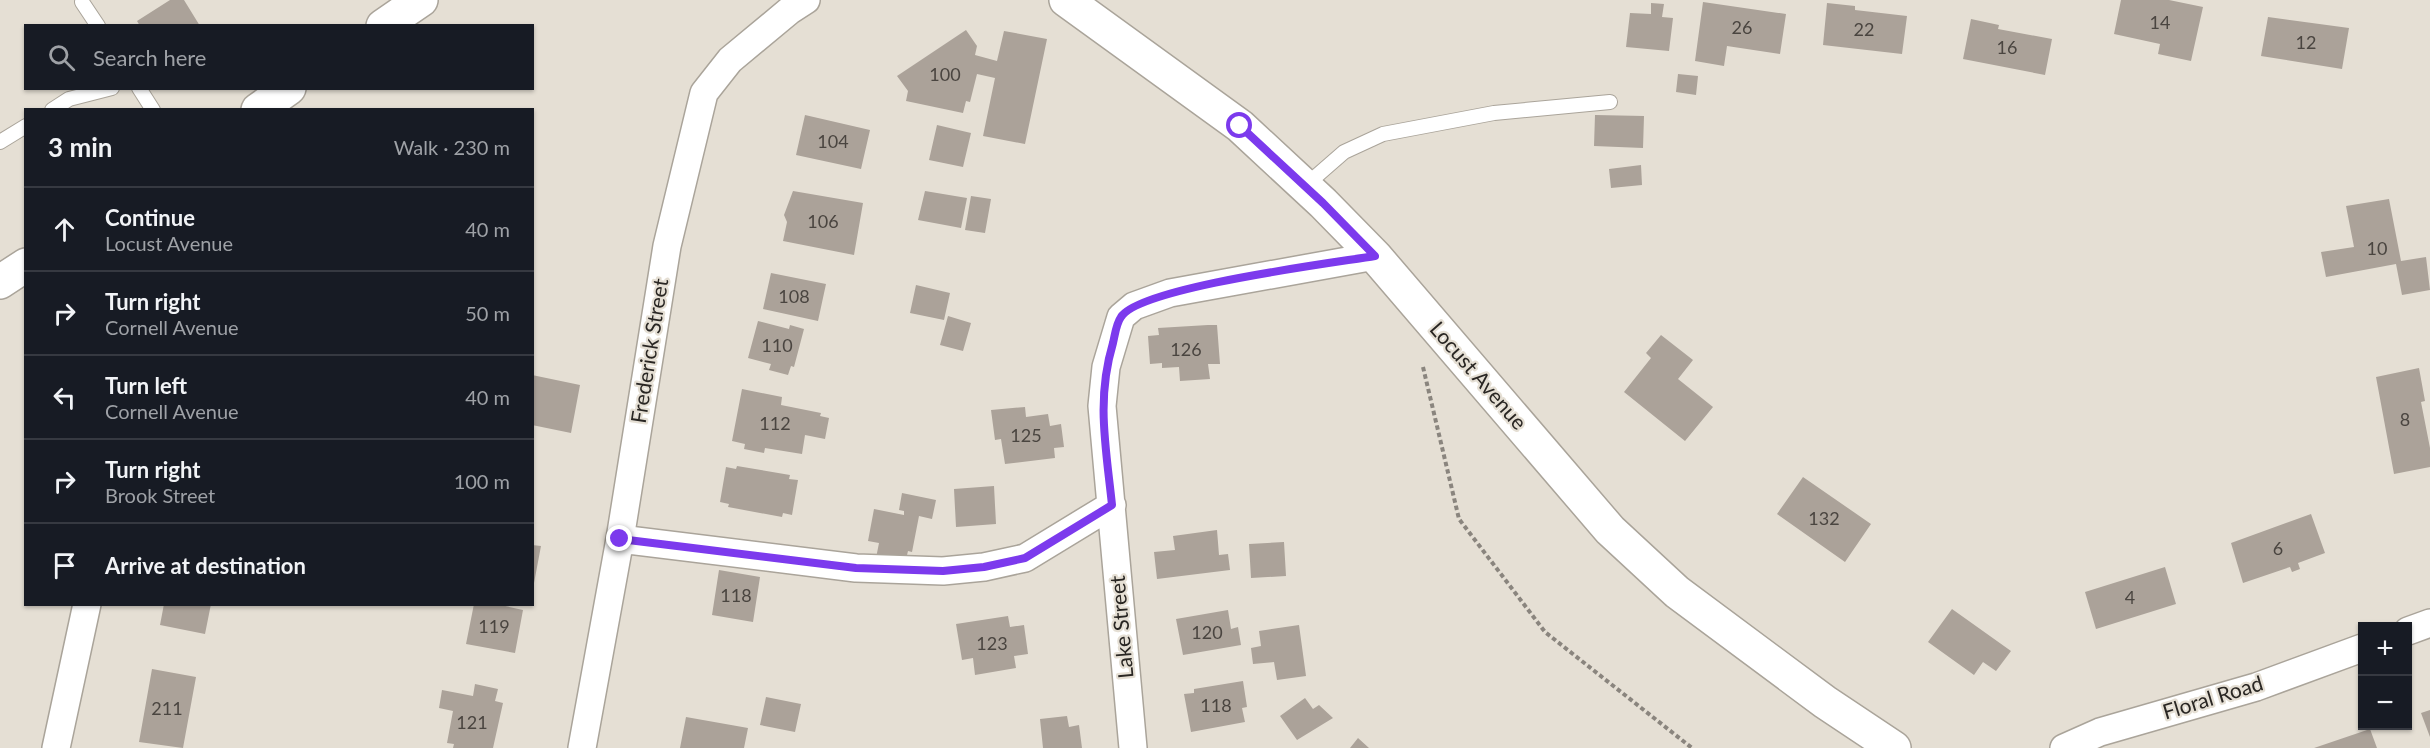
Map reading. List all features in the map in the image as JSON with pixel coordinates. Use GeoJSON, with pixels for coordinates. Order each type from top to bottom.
{"type":"FeatureCollection","features":[{"type":"Feature","properties":{"kind":"street"},"geometry":{"type":"LineString","coordinates":[[386,24],[421,0]]}},
{"type":"Feature","properties":{"kind":"street","name":"Frederick Street"},"geometry":{"type":"LineString","coordinates":[[582,748],[620,539],[667,246],[704,93],[730,60],[789,11],[806,0]]}},
{"type":"Feature","properties":{"kind":"street","name":"Locust Avenue"},"geometry":{"type":"LineString","coordinates":[[1066,0],[1240,126],[1305,186],[1375,256],[1610,530],[1677,592],[1825,702],[1894,748]]}},
{"type":"Feature","properties":{"kind":"street"},"geometry":{"type":"LineString","coordinates":[[261,108],[286,90]]}},
{"type":"Feature","properties":{"kind":"street","name":"Lake Street"},"geometry":{"type":"LineString","coordinates":[[1133,748],[1102,406],[1106,367],[1121,317],[1134,306],[1170,293],[1375,256]]}},
{"type":"Feature","properties":{"kind":"street"},"geometry":{"type":"LineString","coordinates":[[0,282],[24,266]]}},
{"type":"Feature","properties":{"kind":"street"},"geometry":{"type":"LineString","coordinates":[[620,539],[856,568],[943,571],[984,567],[1025,558],[1112,505]]}},
{"type":"Feature","properties":{"kind":"street"},"geometry":{"type":"LineString","coordinates":[[56,748],[87,606]]}},
{"type":"Feature","properties":{"kind":"street"},"geometry":{"type":"LineString","coordinates":[[2412,630],[2430,623]]}},
{"type":"Feature","properties":{"kind":"street","name":"Floral Road"},"geometry":{"type":"LineString","coordinates":[[2064,748],[2100,732],[2256,687],[2358,649]]}},
{"type":"Feature","properties":{"kind":"lane"},"geometry":{"type":"LineString","coordinates":[[82,2],[97,24]]}},
{"type":"Feature","properties":{"kind":"lane"},"geometry":{"type":"LineString","coordinates":[[55,108],[69,99],[104,90]]}},
{"type":"Feature","properties":{"kind":"lane"},"geometry":{"type":"LineString","coordinates":[[140,90],[152,108]]}},
{"type":"Feature","properties":{"kind":"lane"},"geometry":{"type":"LineString","coordinates":[[1305,186],[1344,152],[1383,134],[1494,113],[1610,102]]}},
{"type":"Feature","properties":{"kind":"lane"},"geometry":{"type":"LineString","coordinates":[[0,142],[24,127]]}},
{"type":"Feature","properties":{"kind":"path"},"geometry":{"type":"LineString","coordinates":[[1422,361],[1459,519],[1545,632],[1692,748]]}},
{"type":"Feature","properties":{"kind":"building"},"geometry":{"type":"Polygon","coordinates":[[[170,0],[184,0],[199,24],[139,24],[137,21],[170,0]]]}},
{"type":"Feature","properties":{"kind":"building"},"geometry":{"type":"Polygon","coordinates":[[[2121,0],[2169,0],[2203,7],[2191,61],[2158,54],[2160,44],[2114,34],[2121,0]]]}},
{"type":"Feature","properties":{"kind":"building"},"geometry":{"type":"Polygon","coordinates":[[[1703,2],[1786,14],[1780,54],[1727,46],[1724,66],[1695,61],[1703,2]]]}},
{"type":"Feature","properties":{"kind":"building"},"geometry":{"type":"Polygon","coordinates":[[[1651,3],[1664,4],[1662,17],[1673,18],[1669,51],[1626,47],[1630,13],[1651,14],[1651,3]]]}},
{"type":"Feature","properties":{"kind":"building"},"geometry":{"type":"Polygon","coordinates":[[[1827,3],[1855,6],[1855,10],[1907,16],[1902,54],[1823,45],[1827,3]]]}},
{"type":"Feature","properties":{"kind":"building"},"geometry":{"type":"Polygon","coordinates":[[[2268,17],[2349,28],[2342,69],[2261,56],[2268,17]]]}},
{"type":"Feature","properties":{"kind":"building"},"geometry":{"type":"Polygon","coordinates":[[[1971,19],[1999,25],[1998,29],[2052,39],[2045,75],[1963,59],[1971,19]]]}},
{"type":"Feature","properties":{"kind":"building"},"geometry":{"type":"Polygon","coordinates":[[[966,30],[977,46],[975,55],[997,61],[1004,31],[1047,39],[1025,144],[983,136],[995,78],[977,74],[970,102],[966,101],[963,113],[906,101],[908,91],[897,76],[966,30]]]}},
{"type":"Feature","properties":{"kind":"building"},"geometry":{"type":"Polygon","coordinates":[[[1678,74],[1698,76],[1696,95],[1676,92],[1678,74]]]}},
{"type":"Feature","properties":{"kind":"building"},"geometry":{"type":"Polygon","coordinates":[[[805,115],[870,130],[861,169],[796,155],[805,115]]]}},
{"type":"Feature","properties":{"kind":"building"},"geometry":{"type":"Polygon","coordinates":[[[1595,115],[1644,116],[1643,148],[1594,146],[1595,115]]]}},
{"type":"Feature","properties":{"kind":"building"},"geometry":{"type":"Polygon","coordinates":[[[937,125],[971,133],[963,167],[929,160],[937,125]]]}},
{"type":"Feature","properties":{"kind":"building"},"geometry":{"type":"Polygon","coordinates":[[[1641,165],[1642,185],[1611,188],[1609,169],[1641,165]]]}},
{"type":"Feature","properties":{"kind":"building"},"geometry":{"type":"Polygon","coordinates":[[[793,191],[863,203],[854,255],[783,241],[787,222],[784,215],[793,191]]]}},
{"type":"Feature","properties":{"kind":"building"},"geometry":{"type":"Polygon","coordinates":[[[925,191],[967,198],[961,228],[918,220],[925,191]]]}},
{"type":"Feature","properties":{"kind":"building"},"geometry":{"type":"Polygon","coordinates":[[[971,196],[991,199],[985,233],[965,230],[971,196]]]}},
{"type":"Feature","properties":{"kind":"building"},"geometry":{"type":"Polygon","coordinates":[[[2389,199],[2401,261],[2426,257],[2430,290],[2402,295],[2396,264],[2326,277],[2321,252],[2354,247],[2346,206],[2389,199]]]}},
{"type":"Feature","properties":{"kind":"building"},"geometry":{"type":"Polygon","coordinates":[[[771,273],[826,284],[818,321],[763,309],[771,273]]]}},
{"type":"Feature","properties":{"kind":"building"},"geometry":{"type":"Polygon","coordinates":[[[916,285],[950,293],[944,320],[910,313],[916,285]]]}},
{"type":"Feature","properties":{"kind":"building"},"geometry":{"type":"Polygon","coordinates":[[[948,316],[971,323],[963,351],[940,345],[948,316]]]}},
{"type":"Feature","properties":{"kind":"building"},"geometry":{"type":"Polygon","coordinates":[[[758,321],[789,329],[790,325],[804,329],[794,367],[791,366],[788,375],[769,370],[771,364],[748,358],[758,321]]]}},
{"type":"Feature","properties":{"kind":"building"},"geometry":{"type":"Polygon","coordinates":[[[1217,325],[1220,364],[1208,364],[1210,379],[1180,381],[1179,367],[1162,368],[1162,363],[1150,364],[1148,336],[1159,335],[1158,328],[1217,325]]]}},
{"type":"Feature","properties":{"kind":"building"},"geometry":{"type":"Polygon","coordinates":[[[1661,335],[1693,360],[1678,379],[1713,407],[1685,441],[1624,392],[1651,358],[1646,353],[1661,335]]]}},
{"type":"Feature","properties":{"kind":"building"},"geometry":{"type":"Polygon","coordinates":[[[2419,368],[2425,401],[2421,402],[2430,448],[2430,467],[2394,474],[2376,377],[2419,368]]]}},
{"type":"Feature","properties":{"kind":"building"},"geometry":{"type":"Polygon","coordinates":[[[534,375],[580,385],[571,433],[534,425],[534,375]]]}},
{"type":"Feature","properties":{"kind":"building"},"geometry":{"type":"Polygon","coordinates":[[[742,389],[782,397],[781,405],[821,413],[820,416],[829,418],[825,439],[805,435],[802,454],[765,448],[764,453],[744,449],[745,444],[732,441],[742,389]]]}},
{"type":"Feature","properties":{"kind":"building"},"geometry":{"type":"Polygon","coordinates":[[[1025,407],[1026,417],[1048,414],[1050,426],[1061,424],[1064,447],[1054,448],[1055,458],[1005,464],[1001,439],[995,440],[991,410],[1025,407]]]}},
{"type":"Feature","properties":{"kind":"building"},"geometry":{"type":"Polygon","coordinates":[[[737,466],[790,475],[789,479],[798,480],[792,515],[783,513],[782,517],[728,507],[729,504],[720,502],[726,467],[736,469],[737,466]]]}},
{"type":"Feature","properties":{"kind":"building"},"geometry":{"type":"Polygon","coordinates":[[[1803,477],[1871,524],[1845,562],[1777,514],[1803,477]]]}},
{"type":"Feature","properties":{"kind":"building"},"geometry":{"type":"Polygon","coordinates":[[[994,486],[996,524],[956,527],[954,489],[994,486]]]}},
{"type":"Feature","properties":{"kind":"building"},"geometry":{"type":"Polygon","coordinates":[[[902,493],[936,500],[932,519],[919,516],[912,552],[908,551],[900,584],[872,578],[879,543],[868,541],[874,509],[904,515],[904,511],[899,510],[902,493]]]}},
{"type":"Feature","properties":{"kind":"building"},"geometry":{"type":"Polygon","coordinates":[[[2311,514],[2325,553],[2298,563],[2300,569],[2292,572],[2290,567],[2243,583],[2231,543],[2311,514]]]}},
{"type":"Feature","properties":{"kind":"building"},"geometry":{"type":"Polygon","coordinates":[[[1217,530],[1219,555],[1228,554],[1230,570],[1157,579],[1154,552],[1175,550],[1173,536],[1217,530]]]}},
{"type":"Feature","properties":{"kind":"building"},"geometry":{"type":"Polygon","coordinates":[[[1284,542],[1286,576],[1251,578],[1249,544],[1284,542]]]}},
{"type":"Feature","properties":{"kind":"building"},"geometry":{"type":"Polygon","coordinates":[[[534,545],[541,546],[534,583],[534,545]]]}},
{"type":"Feature","properties":{"kind":"building"},"geometry":{"type":"Polygon","coordinates":[[[2165,567],[2176,604],[2096,629],[2085,592],[2165,567]]]}},
{"type":"Feature","properties":{"kind":"building"},"geometry":{"type":"Polygon","coordinates":[[[719,570],[760,577],[753,622],[712,615],[719,570]]]}},
{"type":"Feature","properties":{"kind":"building"},"geometry":{"type":"Polygon","coordinates":[[[164,606],[211,606],[205,634],[160,625],[164,606]]]}},
{"type":"Feature","properties":{"kind":"building"},"geometry":{"type":"Polygon","coordinates":[[[474,606],[505,606],[523,610],[515,653],[466,644],[474,606]]]}},
{"type":"Feature","properties":{"kind":"building"},"geometry":{"type":"Polygon","coordinates":[[[1952,609],[2011,651],[1996,671],[1983,662],[1974,675],[1928,642],[1952,609]]]}},
{"type":"Feature","properties":{"kind":"building"},"geometry":{"type":"Polygon","coordinates":[[[1228,610],[1231,629],[1238,627],[1241,645],[1183,655],[1176,619],[1228,610]]]}},
{"type":"Feature","properties":{"kind":"building"},"geometry":{"type":"Polygon","coordinates":[[[1008,616],[1010,627],[1024,625],[1028,654],[1014,656],[1016,668],[975,675],[973,658],[962,660],[956,624],[1008,616]]]}},
{"type":"Feature","properties":{"kind":"building"},"geometry":{"type":"Polygon","coordinates":[[[1299,625],[1306,676],[1277,680],[1274,662],[1253,664],[1251,648],[1261,646],[1259,631],[1299,625]]]}},
{"type":"Feature","properties":{"kind":"building"},"geometry":{"type":"Polygon","coordinates":[[[152,669],[196,677],[183,748],[139,742],[152,669]]]}},
{"type":"Feature","properties":{"kind":"building"},"geometry":{"type":"Polygon","coordinates":[[[1243,681],[1247,707],[1242,708],[1245,722],[1191,732],[1184,694],[1194,693],[1194,689],[1243,681]]]}},
{"type":"Feature","properties":{"kind":"building"},"geometry":{"type":"Polygon","coordinates":[[[475,684],[498,689],[495,701],[503,703],[493,748],[453,748],[454,744],[447,743],[453,711],[439,708],[442,690],[473,696],[475,684]]]}},
{"type":"Feature","properties":{"kind":"building"},"geometry":{"type":"Polygon","coordinates":[[[766,697],[801,704],[795,732],[760,725],[766,697]]]}},
{"type":"Feature","properties":{"kind":"building"},"geometry":{"type":"Polygon","coordinates":[[[1305,698],[1313,709],[1319,705],[1333,718],[1297,740],[1280,716],[1305,698]]]}},
{"type":"Feature","properties":{"kind":"building"},"geometry":{"type":"Polygon","coordinates":[[[2430,710],[2430,737],[2421,713],[2430,710]]]}},
{"type":"Feature","properties":{"kind":"building"},"geometry":{"type":"Polygon","coordinates":[[[1067,716],[1069,727],[1079,725],[1082,748],[1043,748],[1040,719],[1067,716]]]}},
{"type":"Feature","properties":{"kind":"building"},"geometry":{"type":"Polygon","coordinates":[[[686,717],[748,728],[744,748],[680,748],[686,717]]]}},
{"type":"Feature","properties":{"kind":"building"},"geometry":{"type":"Polygon","coordinates":[[[2370,730],[2377,748],[2314,748],[2370,730]]]}},
{"type":"Feature","properties":{"kind":"building"},"geometry":{"type":"Polygon","coordinates":[[[1358,738],[1369,748],[1350,748],[1358,738]]]}},
{"type":"Feature","properties":{"kind":"route"},"geometry":{"type":"LineString","coordinates":[[620,539],[856,568],[943,571],[984,567],[1025,558],[1112,505],[1102,406],[1106,367],[1121,317],[1134,306],[1170,293],[1375,256],[1323,203],[1240,126]]}}]}
